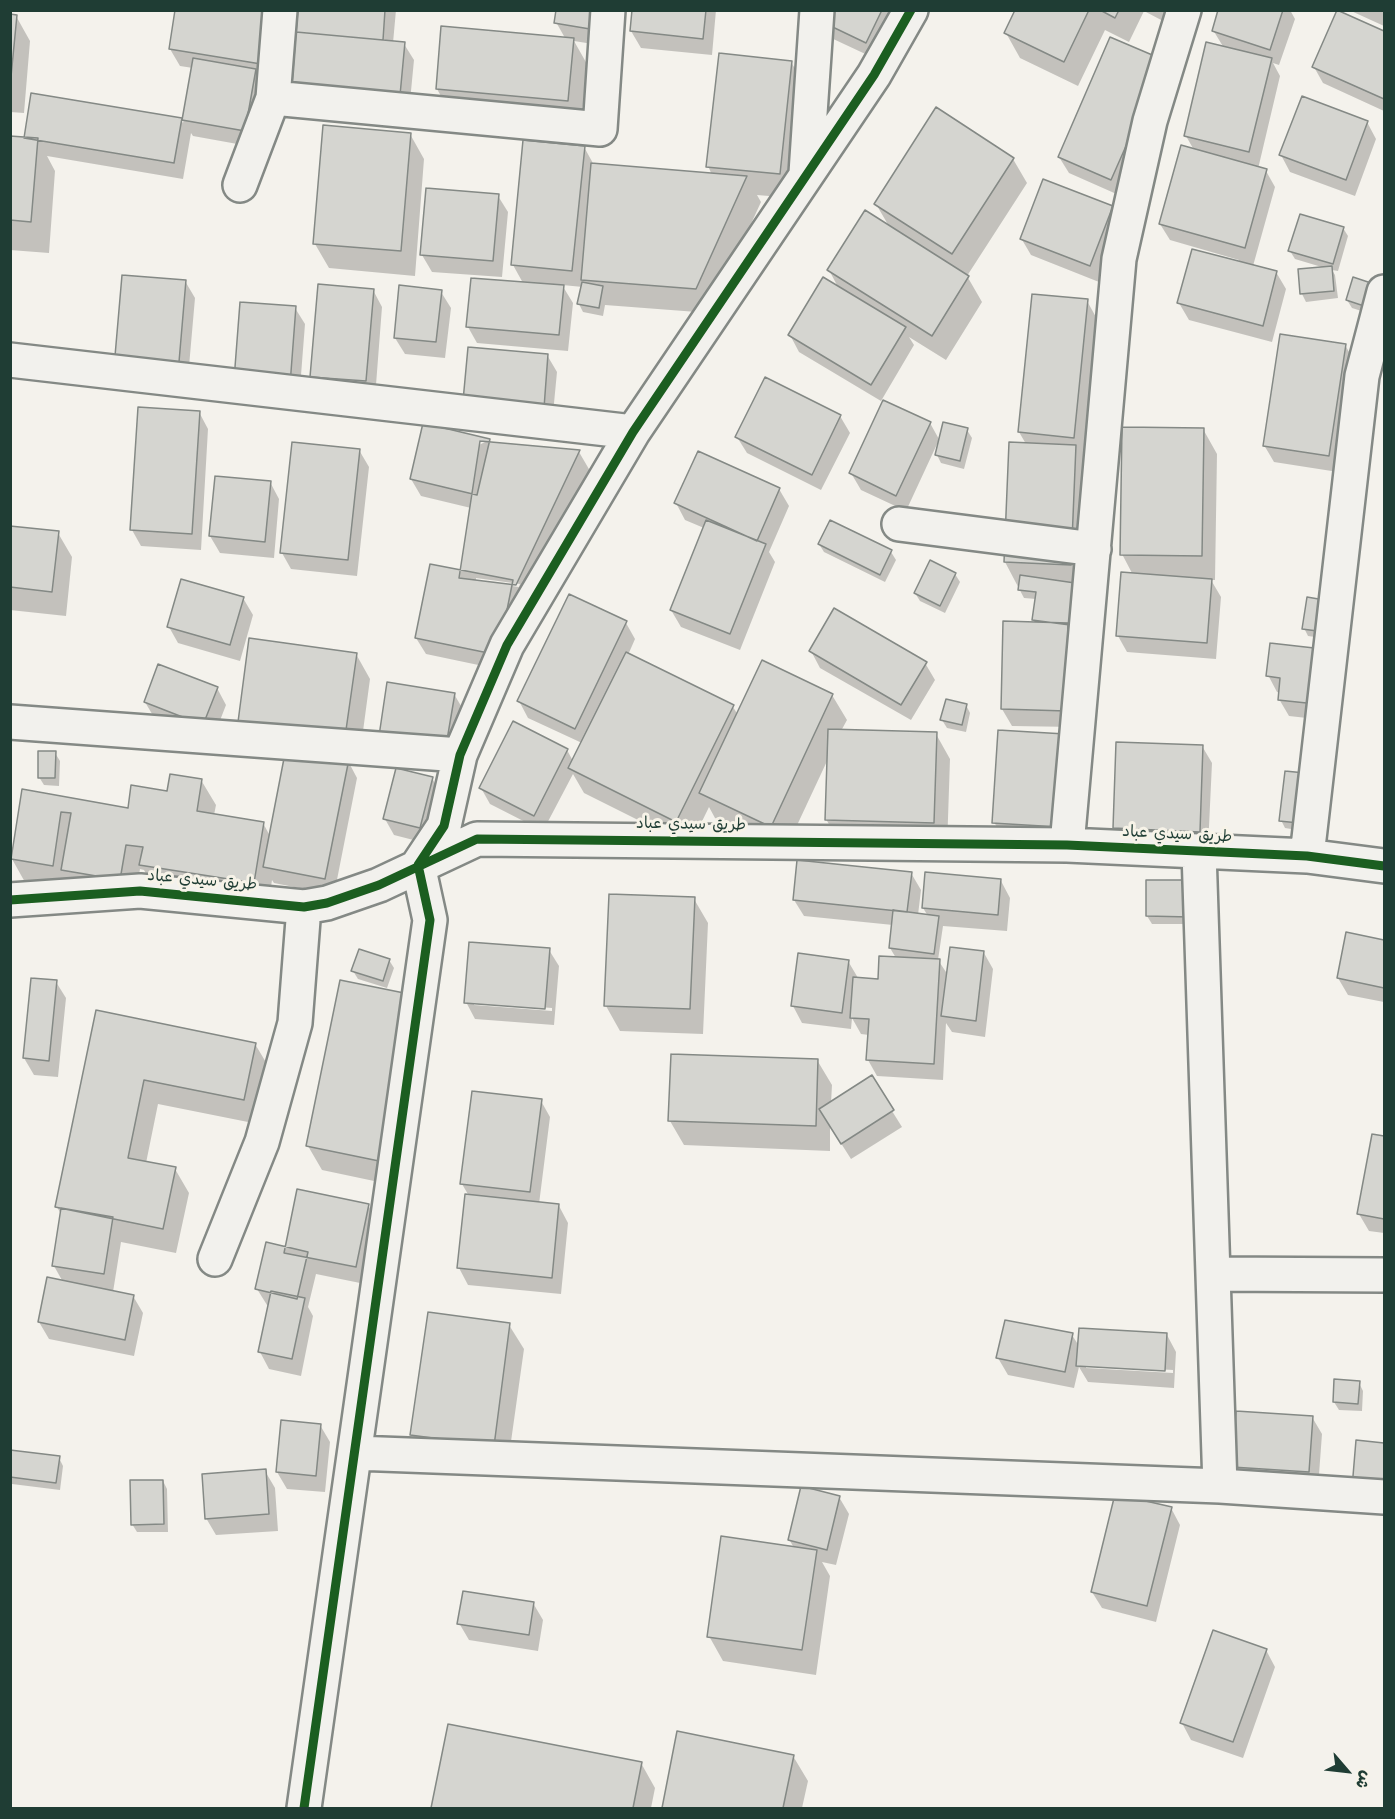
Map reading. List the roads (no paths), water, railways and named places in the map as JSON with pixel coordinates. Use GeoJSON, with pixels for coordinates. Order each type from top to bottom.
{"type":"FeatureCollection","features":[{"type":"Feature","properties":{"kind":"street"},"geometry":{"type":"LineString","coordinates":[[240,185],[273,99],[280,10]]}},
{"type":"Feature","properties":{"kind":"street"},"geometry":{"type":"LineString","coordinates":[[273,99],[600,129],[608,10]]}},
{"type":"Feature","properties":{"kind":"street"},"geometry":{"type":"LineString","coordinates":[[806,175],[817,10]]}},
{"type":"Feature","properties":{"kind":"street"},"geometry":{"type":"LineString","coordinates":[[304,1809],[430,920],[418,865],[444,826],[460,755],[507,645],[633,432],[874,75],[911,10]]}},
{"type":"Feature","properties":{"kind":"street"},"geometry":{"type":"LineString","coordinates":[[1067,846],[1119,259],[1150,121],[1184,10]]}},
{"type":"Feature","properties":{"kind":"street"},"geometry":{"type":"LineString","coordinates":[[1307,856],[1362,376],[1384,292]]}},
{"type":"Feature","properties":{"kind":"street"},"geometry":{"type":"LineString","coordinates":[[10,360],[633,432]]}},
{"type":"Feature","properties":{"kind":"street"},"geometry":{"type":"LineString","coordinates":[[899,524],[1094,549]]}},
{"type":"Feature","properties":{"kind":"street"},"geometry":{"type":"LineString","coordinates":[[10,722],[460,755]]}},
{"type":"Feature","properties":{"kind":"street","name":"طريق سيدي عباد"},"geometry":{"type":"LineString","coordinates":[[10,900],[140,891],[304,907],[327,903],[379,885],[477,839],[1067,846],[1307,856],[1384,866]]}},
{"type":"Feature","properties":{"kind":"street"},"geometry":{"type":"LineString","coordinates":[[1199,852],[1220,1486]]}},
{"type":"Feature","properties":{"kind":"street"},"geometry":{"type":"LineString","coordinates":[[215,1259],[262,1142],[295,1023],[304,907]]}},
{"type":"Feature","properties":{"kind":"street"},"geometry":{"type":"LineString","coordinates":[[1213,1274],[1384,1275]]}},
{"type":"Feature","properties":{"kind":"street"},"geometry":{"type":"LineString","coordinates":[[355,1453],[1220,1486],[1384,1497]]}}]}
